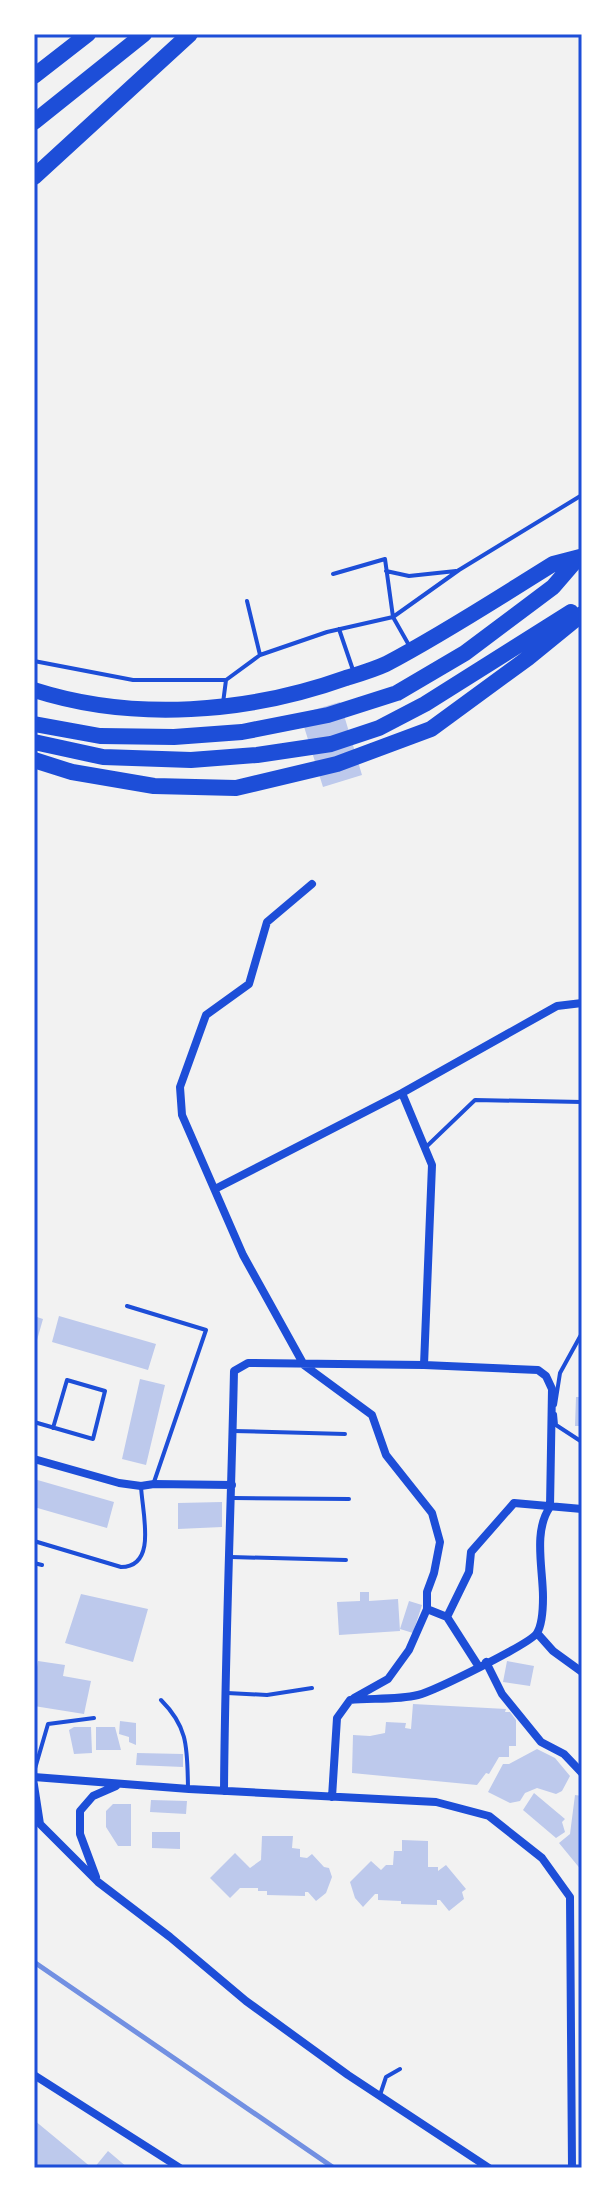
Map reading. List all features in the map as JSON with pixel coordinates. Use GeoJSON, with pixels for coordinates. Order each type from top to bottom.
{"type":"FeatureCollection","features":[{"type":"Feature","properties":{"kind":"highway"},"geometry":{"type":"LineString","coordinates":[[34,76],[88,34]]}},
{"type":"Feature","properties":{"kind":"highway"},"geometry":{"type":"LineString","coordinates":[[34,122],[144,34]]}},
{"type":"Feature","properties":{"kind":"highway"},"geometry":{"type":"LineString","coordinates":[[34,177],[190,34]]}},
{"type":"Feature","properties":{"kind":"highway"},"geometry":{"type":"LineString","coordinates":[[34,690],[117,707],[183,709],[223,707],[311,691],[383,665],[553,564],[580,557]]}},
{"type":"Feature","properties":{"kind":"highway"},"geometry":{"type":"LineString","coordinates":[[34,724],[100,736],[174,737],[242,732],[328,715],[397,693],[465,653],[553,587],[580,557]]}},
{"type":"Feature","properties":{"kind":"highway"},"geometry":{"type":"LineString","coordinates":[[34,742],[103,757],[191,760],[257,755],[331,744],[379,728],[425,704],[582,605]]}},
{"type":"Feature","properties":{"kind":"highway"},"geometry":{"type":"LineString","coordinates":[[34,760],[72,772],[154,786],[236,788],[337,764],[431,729],[582,614]]}},
{"type":"Feature","properties":{"kind":"street"},"geometry":{"type":"LineString","coordinates":[[312,884],[267,922],[249,984],[206,1015],[180,1087],[182,1115],[243,1255],[304,1365],[372,1415],[386,1455],[432,1513],[440,1542],[427,1592],[427,1609],[409,1650],[388,1679],[350,1700],[337,1718],[332,1797]]}},
{"type":"Feature","properties":{"kind":"street"},"geometry":{"type":"LineString","coordinates":[[215,1189],[402,1093],[557,1006],[582,1003]]}},
{"type":"Feature","properties":{"kind":"street"},"geometry":{"type":"LineString","coordinates":[[402,1093],[432,1165],[424,1365]]}},
{"type":"Feature","properties":{"kind":"street"},"geometry":{"type":"LineString","coordinates":[[224,1791],[234,1371],[248,1363],[527,1367],[538,1370],[546,1376],[552,1389],[550,1507],[542,1518],[540,1577],[543,1595],[537,1633],[522,1646],[441,1687],[416,1695],[350,1700]]}},
{"type":"Feature","properties":{"kind":"street"},"geometry":{"type":"LineString","coordinates":[[34,1459],[119,1483],[141,1486],[232,1485]]}},
{"type":"Feature","properties":{"kind":"street"},"geometry":{"type":"LineString","coordinates":[[447,1617],[469,1572],[471,1552],[514,1503],[582,1509]]}},
{"type":"Feature","properties":{"kind":"street"},"geometry":{"type":"LineString","coordinates":[[427,1609],[447,1617],[541,1742],[564,1754],[582,1773]]}},
{"type":"Feature","properties":{"kind":"street"},"geometry":{"type":"LineString","coordinates":[[537,1633],[553,1651],[582,1672]]}},
{"type":"Feature","properties":{"kind":"street"},"geometry":{"type":"LineString","coordinates":[[34,1775],[189,1789],[436,1802],[489,1816],[542,1858],[570,1897],[572,2168]]}},
{"type":"Feature","properties":{"kind":"street"},"geometry":{"type":"LineString","coordinates":[[98,1882],[80,1834],[80,1811],[93,1796],[121,1784]]}},
{"type":"Feature","properties":{"kind":"street"},"geometry":{"type":"LineString","coordinates":[[34,1785],[37,1821],[98,1882],[246,2001],[348,2075],[488,2168]]}},
{"type":"Feature","properties":{"kind":"street"},"geometry":{"type":"LineString","coordinates":[[570,1897],[582,1895]]}},
{"type":"Feature","properties":{"kind":"street"},"geometry":{"type":"LineString","coordinates":[[34,2075],[179,2168]]}},
{"type":"Feature","properties":{"kind":"lane"},"geometry":{"type":"LineString","coordinates":[[34,661],[133,680],[226,680],[260,655],[339,629],[393,617],[459,570],[582,495]]}},
{"type":"Feature","properties":{"kind":"lane"},"geometry":{"type":"LineString","coordinates":[[333,574],[385,559],[393,617],[411,649]]}},
{"type":"Feature","properties":{"kind":"lane"},"geometry":{"type":"LineString","coordinates":[[386,571],[409,576],[459,570]]}},
{"type":"Feature","properties":{"kind":"lane"},"geometry":{"type":"LineString","coordinates":[[247,601],[260,655]]}},
{"type":"Feature","properties":{"kind":"lane"},"geometry":{"type":"LineString","coordinates":[[339,629],[355,675]]}},
{"type":"Feature","properties":{"kind":"lane"},"geometry":{"type":"LineString","coordinates":[[223,707],[226,680]]}},
{"type":"Feature","properties":{"kind":"lane"},"geometry":{"type":"LineString","coordinates":[[425,1148],[475,1100],[582,1102]]}},
{"type":"Feature","properties":{"kind":"lane"},"geometry":{"type":"LineString","coordinates":[[127,1306],[206,1330],[154,1484]]}},
{"type":"Feature","properties":{"kind":"lane"},"geometry":{"type":"LineString","coordinates":[[582,1333],[560,1373],[555,1409],[556,1425],[582,1442]]}},
{"type":"Feature","properties":{"kind":"lane"},"geometry":{"type":"LineString","coordinates":[[34,1422],[53,1428],[93,1439],[105,1391],[67,1380],[53,1428]]}},
{"type":"Feature","properties":{"kind":"lane"},"geometry":{"type":"LineString","coordinates":[[233,1431],[345,1434]]}},
{"type":"Feature","properties":{"kind":"lane"},"geometry":{"type":"LineString","coordinates":[[34,1541],[121,1567],[132,1567],[141,1560],[145,1549],[141,1486]]}},
{"type":"Feature","properties":{"kind":"lane"},"geometry":{"type":"LineString","coordinates":[[230,1497],[349,1499]]}},
{"type":"Feature","properties":{"kind":"lane"},"geometry":{"type":"LineString","coordinates":[[231,1557],[346,1560]]}},
{"type":"Feature","properties":{"kind":"lane"},"geometry":{"type":"LineString","coordinates":[[34,1563],[42,1565]]}},
{"type":"Feature","properties":{"kind":"lane"},"geometry":{"type":"LineString","coordinates":[[224,1692],[267,1695],[312,1688]]}},
{"type":"Feature","properties":{"kind":"lane"},"geometry":{"type":"LineString","coordinates":[[161,1700],[177,1716],[187,1745],[189,1789]]}},
{"type":"Feature","properties":{"kind":"lane"},"geometry":{"type":"LineString","coordinates":[[34,1775],[48,1724],[94,1718]]}},
{"type":"Feature","properties":{"kind":"lane"},"geometry":{"type":"LineString","coordinates":[[380,2095],[386,2077],[400,2069]]}},
{"type":"Feature","properties":{"kind":"building"},"geometry":{"type":"Polygon","coordinates":[[[340,702],[362,775],[323,787],[300,714],[340,702]]]}},
{"type":"Feature","properties":{"kind":"building"},"geometry":{"type":"Polygon","coordinates":[[[34,1316],[43,1319],[35,1347],[34,1346],[34,1316]]]}},
{"type":"Feature","properties":{"kind":"building"},"geometry":{"type":"Polygon","coordinates":[[[59,1316],[156,1344],[148,1370],[52,1342],[59,1316]]]}},
{"type":"Feature","properties":{"kind":"building"},"geometry":{"type":"Polygon","coordinates":[[[140,1379],[165,1385],[146,1465],[122,1459],[140,1379]]]}},
{"type":"Feature","properties":{"kind":"building"},"geometry":{"type":"Polygon","coordinates":[[[576,1397],[582,1397],[582,1426],[575,1426],[576,1397]]]}},
{"type":"Feature","properties":{"kind":"building"},"geometry":{"type":"Polygon","coordinates":[[[34,1479],[114,1502],[107,1528],[34,1507],[34,1479]]]}},
{"type":"Feature","properties":{"kind":"building"},"geometry":{"type":"Polygon","coordinates":[[[222,1502],[222,1527],[178,1529],[178,1503],[222,1502]]]}},
{"type":"Feature","properties":{"kind":"building"},"geometry":{"type":"Polygon","coordinates":[[[360,1592],[369,1592],[369,1601],[398,1599],[400,1631],[339,1635],[337,1602],[360,1601],[360,1592]]]}},
{"type":"Feature","properties":{"kind":"building"},"geometry":{"type":"Polygon","coordinates":[[[81,1594],[148,1609],[133,1662],[65,1643],[81,1594]]]}},
{"type":"Feature","properties":{"kind":"building"},"geometry":{"type":"Polygon","coordinates":[[[409,1601],[422,1605],[413,1633],[400,1629],[409,1601]]]}},
{"type":"Feature","properties":{"kind":"building"},"geometry":{"type":"Polygon","coordinates":[[[38,1661],[65,1665],[63,1676],[91,1681],[84,1714],[34,1706],[38,1661]]]}},
{"type":"Feature","properties":{"kind":"building"},"geometry":{"type":"Polygon","coordinates":[[[507,1661],[534,1666],[530,1686],[503,1682],[507,1661]]]}},
{"type":"Feature","properties":{"kind":"building"},"geometry":{"type":"Polygon","coordinates":[[[413,1704],[506,1709],[505,1712],[510,1712],[516,1720],[516,1746],[509,1746],[509,1757],[499,1757],[489,1774],[486,1773],[477,1785],[352,1773],[353,1735],[385,1733],[386,1722],[406,1723],[405,1728],[411,1729],[413,1704]]]}},
{"type":"Feature","properties":{"kind":"building"},"geometry":{"type":"Polygon","coordinates":[[[120,1721],[136,1723],[136,1745],[129,1742],[129,1737],[119,1734],[120,1721]]]}},
{"type":"Feature","properties":{"kind":"building"},"geometry":{"type":"Polygon","coordinates":[[[91,1727],[92,1753],[74,1754],[69,1730],[91,1727]]]}},
{"type":"Feature","properties":{"kind":"building"},"geometry":{"type":"Polygon","coordinates":[[[96,1727],[115,1727],[121,1750],[96,1750],[96,1727]]]}},
{"type":"Feature","properties":{"kind":"building"},"geometry":{"type":"Polygon","coordinates":[[[537,1749],[555,1758],[570,1776],[562,1791],[556,1794],[537,1788],[525,1793],[520,1801],[510,1803],[488,1792],[503,1764],[509,1764],[537,1749]]]}},
{"type":"Feature","properties":{"kind":"building"},"geometry":{"type":"Polygon","coordinates":[[[137,1753],[183,1754],[183,1767],[136,1765],[137,1753]]]}},
{"type":"Feature","properties":{"kind":"building"},"geometry":{"type":"Polygon","coordinates":[[[534,1793],[565,1819],[562,1822],[565,1832],[556,1838],[523,1810],[534,1793]]]}},
{"type":"Feature","properties":{"kind":"building"},"geometry":{"type":"Polygon","coordinates":[[[575,1795],[582,1796],[582,1871],[559,1843],[570,1834],[575,1795]]]}},
{"type":"Feature","properties":{"kind":"building"},"geometry":{"type":"Polygon","coordinates":[[[151,1800],[187,1801],[186,1814],[150,1812],[151,1800]]]}},
{"type":"Feature","properties":{"kind":"building"},"geometry":{"type":"Polygon","coordinates":[[[113,1804],[131,1804],[131,1846],[118,1846],[106,1827],[106,1811],[113,1804]]]}},
{"type":"Feature","properties":{"kind":"building"},"geometry":{"type":"Polygon","coordinates":[[[152,1832],[180,1832],[180,1849],[152,1848],[152,1832]]]}},
{"type":"Feature","properties":{"kind":"building"},"geometry":{"type":"Polygon","coordinates":[[[262,1836],[293,1836],[292,1848],[300,1849],[300,1857],[307,1858],[312,1854],[324,1867],[329,1868],[332,1877],[326,1893],[316,1901],[308,1892],[305,1896],[267,1895],[267,1891],[258,1891],[258,1888],[240,1888],[230,1898],[210,1878],[235,1853],[250,1868],[261,1860],[262,1836]]]}},
{"type":"Feature","properties":{"kind":"building"},"geometry":{"type":"Polygon","coordinates":[[[402,1840],[428,1841],[428,1867],[438,1867],[438,1871],[446,1865],[466,1889],[462,1892],[464,1899],[449,1911],[440,1900],[437,1900],[437,1905],[401,1904],[401,1901],[378,1900],[378,1894],[375,1894],[363,1907],[355,1898],[350,1882],[371,1861],[381,1870],[386,1865],[393,1865],[394,1851],[402,1851],[402,1840]]]}},
{"type":"Feature","properties":{"kind":"building"},"geometry":{"type":"Polygon","coordinates":[[[34,2120],[92,2168],[34,2168],[34,2120]]]}},
{"type":"Feature","properties":{"kind":"building"},"geometry":{"type":"Polygon","coordinates":[[[108,2151],[128,2168],[94,2168],[108,2151]]]}},
{"type":"Feature","properties":{"kind":"railway"},"geometry":{"type":"LineString","coordinates":[[34,1962],[334,2168]]}}]}
